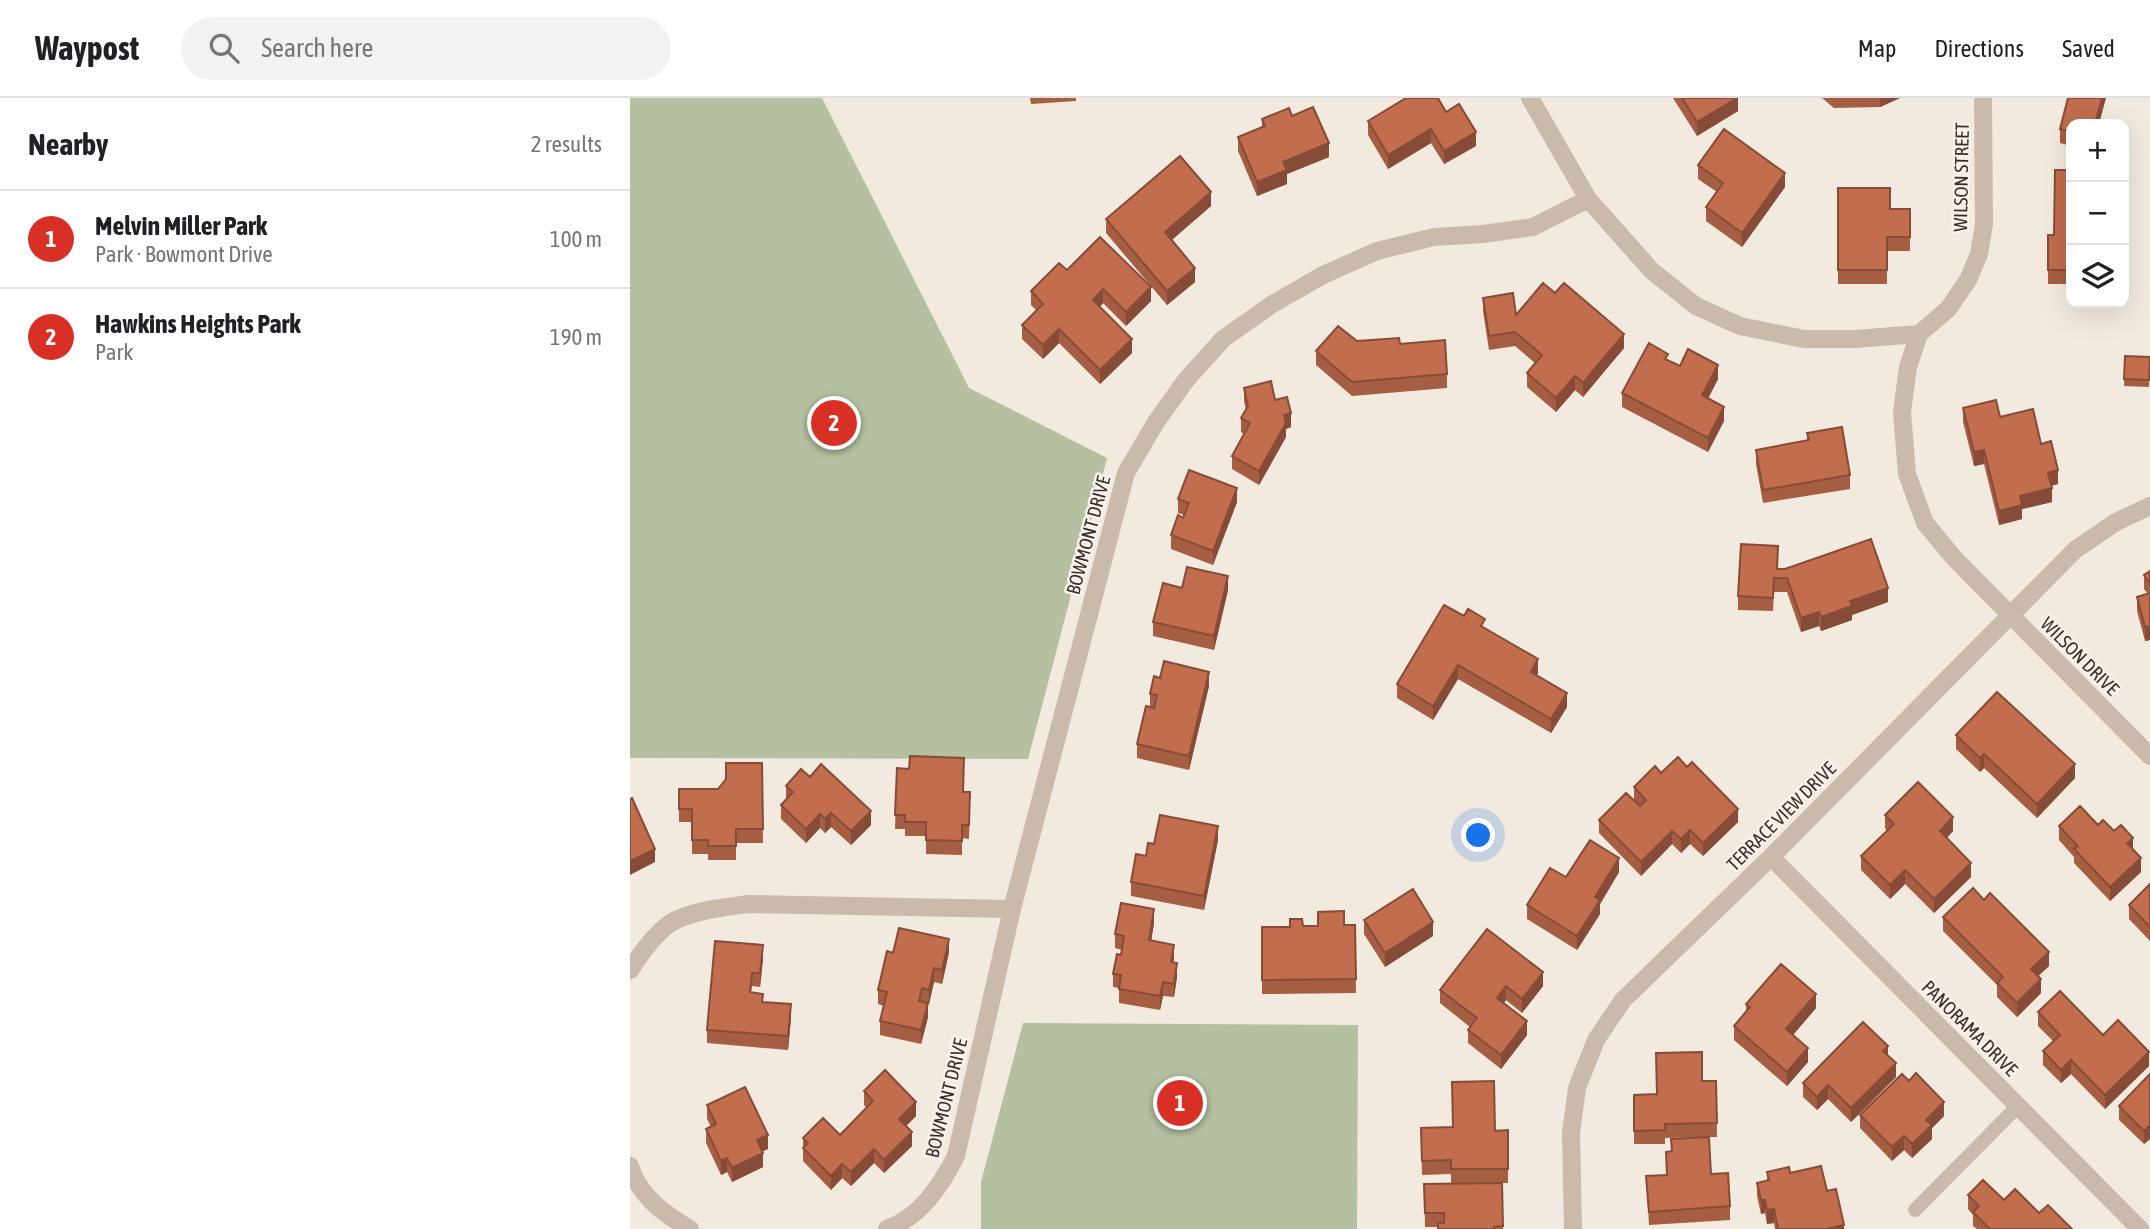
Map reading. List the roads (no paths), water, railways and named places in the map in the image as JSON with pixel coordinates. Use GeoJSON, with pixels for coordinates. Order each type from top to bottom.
{"type":"FeatureCollection","features":[{"type":"Feature","properties":{"kind":"street"},"geometry":{"type":"LineString","coordinates":[[1530,98],[1588,199],[1652,271],[1696,306],[1740,326],[1804,340],[1855,340],[1919,334],[1909,368],[1902,412],[1907,474],[1925,523],[1954,558],[2010,616]]}},
{"type":"Feature","properties":{"kind":"street","name":"WILSON STREET"},"geometry":{"type":"LineString","coordinates":[[1919,334],[1948,309],[1968,280],[1979,254],[1984,224],[1983,98]]}},
{"type":"Feature","properties":{"kind":"street","name":"BOWMONT DRIVE"},"geometry":{"type":"LineString","coordinates":[[887,1229],[902,1224],[925,1204],[944,1180],[956,1156],[1012,909],[1126,473],[1156,422],[1186,380],[1223,339],[1271,304],[1323,275],[1377,251],[1434,237],[1533,227],[1588,199]]}},
{"type":"Feature","properties":{"kind":"street","name":"TERRACE VIEW DRIVE"},"geometry":{"type":"LineString","coordinates":[[1573,1229],[1571,1133],[1577,1088],[1595,1040],[1623,1000],[1771,857],[2075,550],[2116,522],[2150,506]]}},
{"type":"Feature","properties":{"kind":"street","name":"WILSON DRIVE"},"geometry":{"type":"LineString","coordinates":[[2010,616],[2150,756]]}},
{"type":"Feature","properties":{"kind":"street","name":"PANORAMA DRIVE"},"geometry":{"type":"LineString","coordinates":[[1771,857],[2140,1229]]}},
{"type":"Feature","properties":{"kind":"street"},"geometry":{"type":"LineString","coordinates":[[630,970],[648,945],[671,923],[705,910],[748,904],[1012,909]]}},
{"type":"Feature","properties":{"kind":"street"},"geometry":{"type":"LineString","coordinates":[[630,1166],[648,1198],[669,1217],[690,1229]]}},
{"type":"Feature","properties":{"kind":"lane"},"geometry":{"type":"LineString","coordinates":[[1915,1210],[2018,1106]]}},
{"type":"Feature","properties":{"kind":"place","name":"Hawkins Heights Park"},"geometry":{"type":"Point","coordinates":[834,423]}},
{"type":"Feature","properties":{"kind":"place","name":"Melvin Miller Park"},"geometry":{"type":"Point","coordinates":[1180,1103]}}]}
